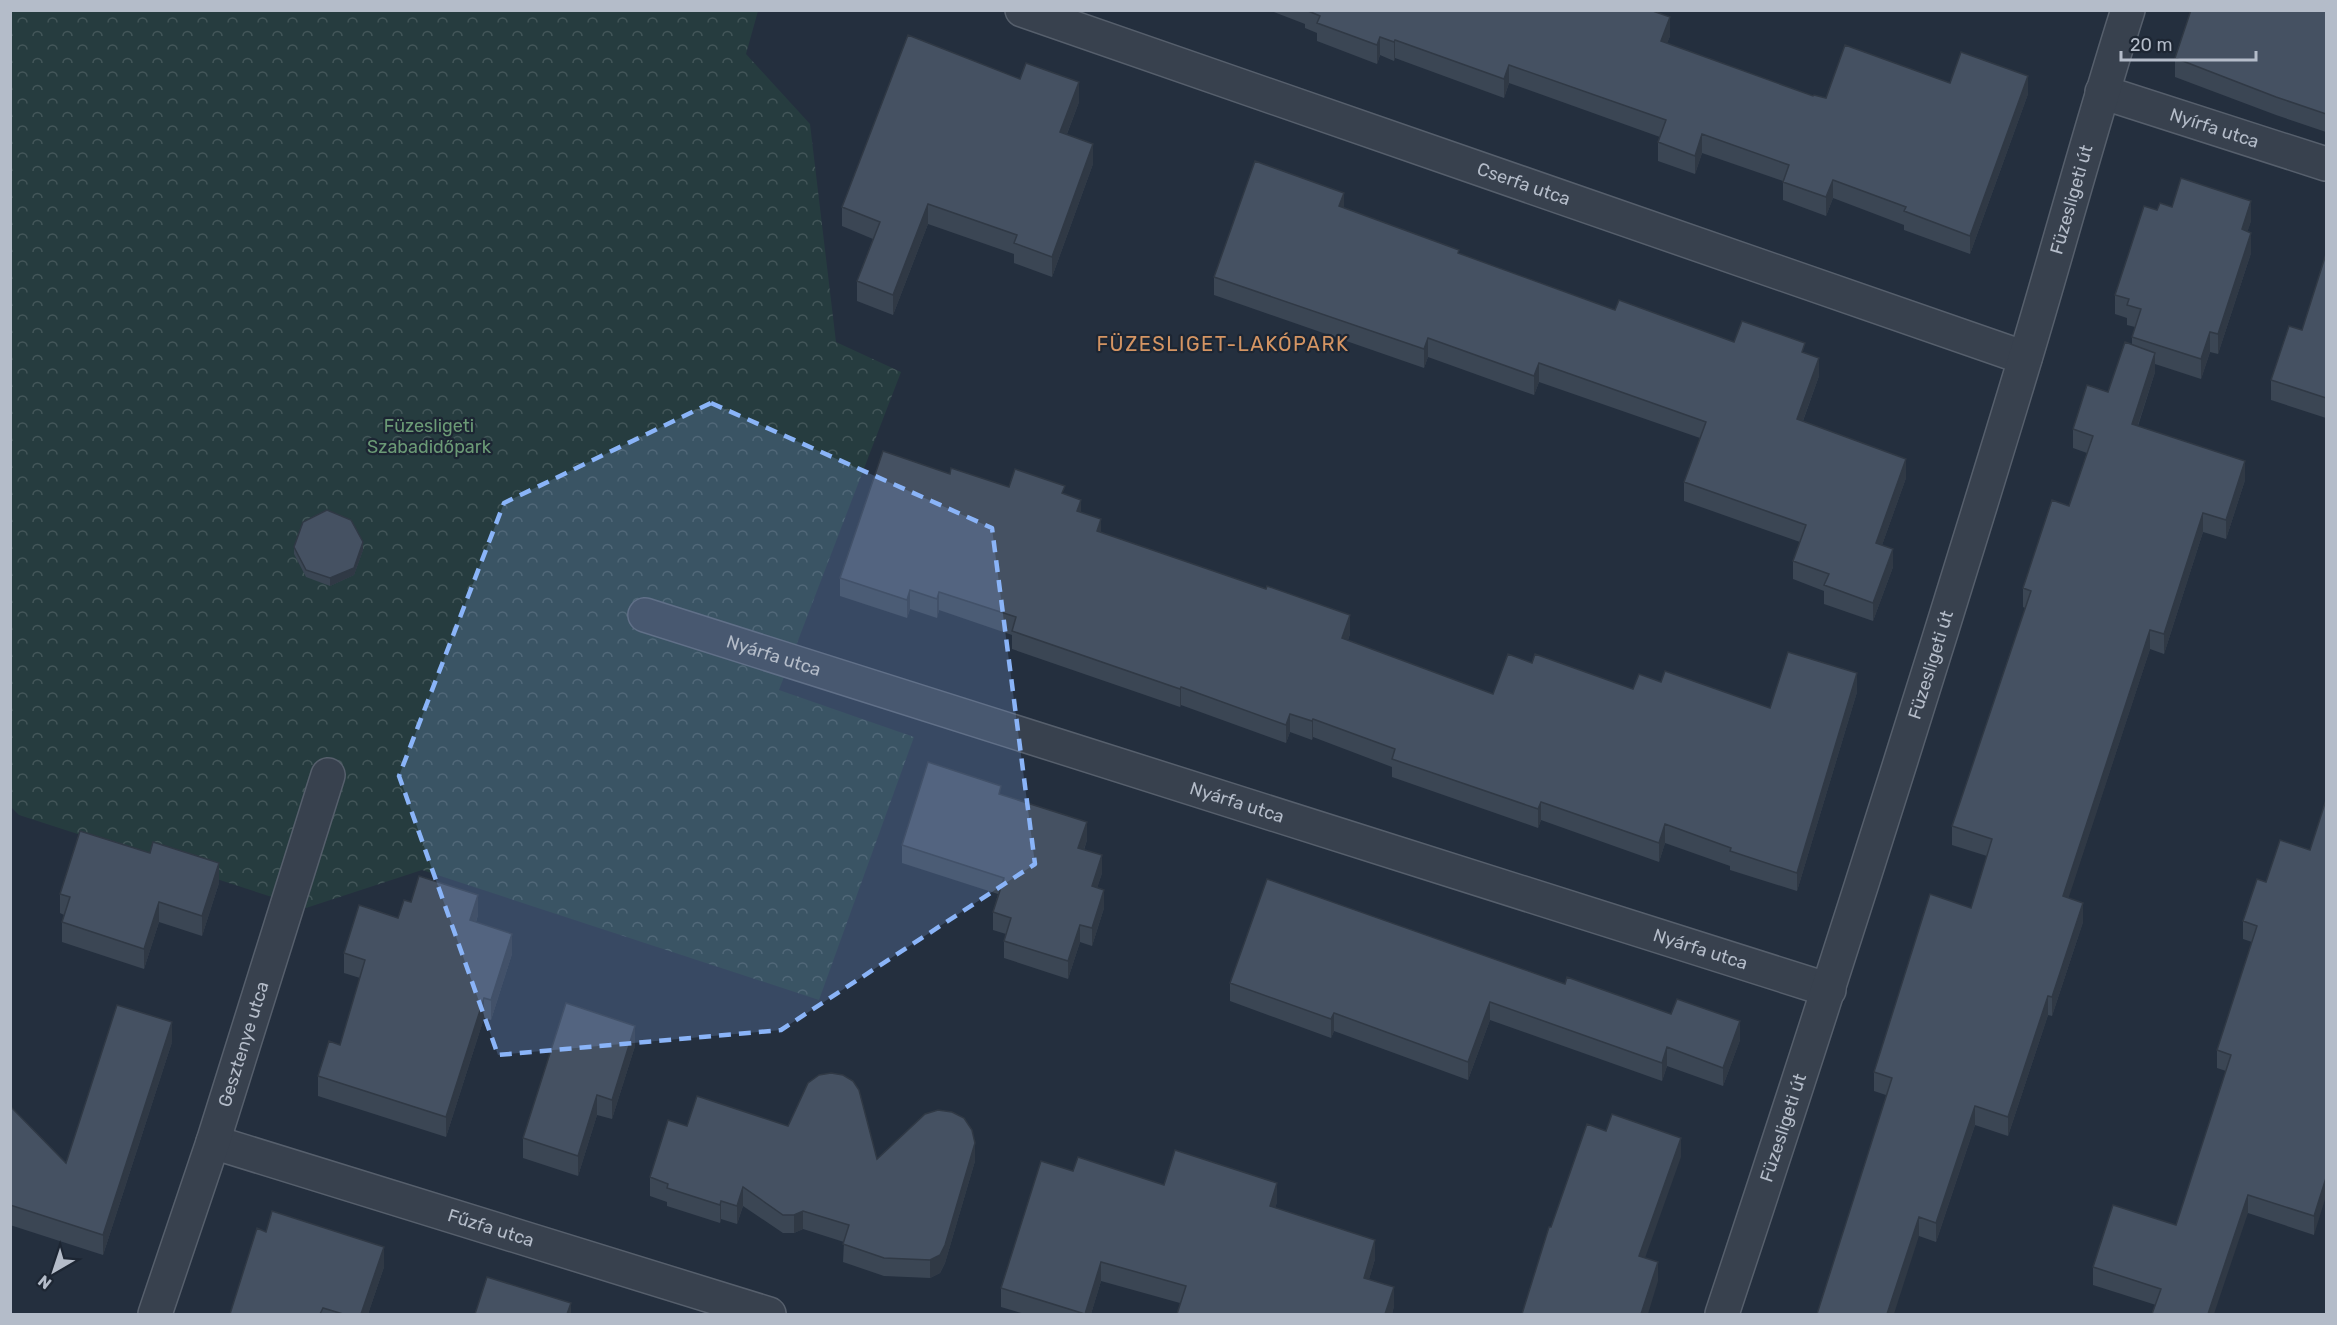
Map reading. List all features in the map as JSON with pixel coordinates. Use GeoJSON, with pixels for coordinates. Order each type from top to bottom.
{"type":"FeatureCollection","features":[{"type":"Feature","properties":{"kind":"street","name":"Cserfa utca"},"geometry":{"type":"LineString","coordinates":[[1022,10],[2025,358]]}},
{"type":"Feature","properties":{"kind":"street","name":"Füzesligeti út"},"geometry":{"type":"LineString","coordinates":[[1722,1314],[1830,990],[2025,358],[2128,10]]}},
{"type":"Feature","properties":{"kind":"street","name":"Nyírfa utca"},"geometry":{"type":"LineString","coordinates":[[2102,93],[2326,164]]}},
{"type":"Feature","properties":{"kind":"street","name":"Nyárfa utca"},"geometry":{"type":"LineString","coordinates":[[645,615],[1830,990]]}},
{"type":"Feature","properties":{"kind":"street","name":"Gesztenye utca"},"geometry":{"type":"LineString","coordinates":[[154,1314],[213,1142],[328,775]]}},
{"type":"Feature","properties":{"kind":"street","name":"Fűzfa utca"},"geometry":{"type":"LineString","coordinates":[[213,1142],[769,1314]]}},
{"type":"Feature","properties":{"kind":"highlighted area"},"geometry":{"type":"Polygon","coordinates":[[[711,403],[992,528],[1035,864],[781,1030],[498,1055],[399,776],[504,503],[711,403]]]}},
{"type":"Feature","properties":{"kind":"green space","name":"Füzesligeti Szabadidőpark"},"geometry":{"type":"Polygon","coordinates":[[[10,11],[758,11],[746,54],[810,124],[836,342],[901,372],[779,690],[914,737],[819,1000],[422,870],[306,908],[19,815],[11,807],[10,11]]]}},
{"type":"Feature","properties":{"kind":"building"},"geometry":{"type":"Polygon","coordinates":[[[1306,10],[1650,10],[1670,17],[1661,41],[1813,96],[1826,98],[1845,45],[1950,83],[1961,52],[2028,76],[1970,236],[1904,211],[1906,207],[1833,180],[1826,197],[1783,182],[1789,165],[1702,134],[1695,156],[1658,142],[1666,120],[1509,65],[1504,79],[1395,40],[1394,42],[1380,37],[1377,45],[1317,23],[1320,16],[1306,10]]]}},
{"type":"Feature","properties":{"kind":"building"},"geometry":{"type":"Polygon","coordinates":[[[2191,10],[2326,10],[2326,114],[2175,58],[2191,10]]]}},
{"type":"Feature","properties":{"kind":"building"},"geometry":{"type":"Polygon","coordinates":[[[908,35],[1020,79],[1026,63],[1079,82],[1060,132],[1093,144],[1052,257],[1014,243],[1017,235],[928,204],[893,295],[857,281],[880,222],[842,207],[908,35]]]}},
{"type":"Feature","properties":{"kind":"building"},"geometry":{"type":"Polygon","coordinates":[[[1255,161],[1344,193],[1339,206],[1459,250],[1458,253],[1615,310],[1619,300],[1734,342],[1742,321],[1805,343],[1802,352],[1819,358],[1797,419],[1906,459],[1876,543],[1893,549],[1873,603],[1824,585],[1829,574],[1793,561],[1806,525],[1684,482],[1706,422],[1539,363],[1534,376],[1428,338],[1424,349],[1214,277],[1255,161]]]}},
{"type":"Feature","properties":{"kind":"building"},"geometry":{"type":"Polygon","coordinates":[[[2181,178],[2251,201],[2242,229],[2251,233],[2218,334],[2210,332],[2201,359],[2132,337],[2141,309],[2127,305],[2129,299],[2115,295],[2144,206],[2157,210],[2160,203],[2172,207],[2181,178]]]}},
{"type":"Feature","properties":{"kind":"building"},"geometry":{"type":"Polygon","coordinates":[[[2326,254],[2326,398],[2271,380],[2289,326],[2302,330],[2326,254]]]}},
{"type":"Feature","properties":{"kind":"building"},"geometry":{"type":"Polygon","coordinates":[[[2125,342],[2155,353],[2132,424],[2245,461],[2226,520],[2203,513],[2164,634],[2150,630],[2063,896],[2083,903],[2052,997],[2048,996],[2008,1117],[1975,1106],[1936,1223],[1919,1217],[1887,1314],[1817,1314],[1892,1078],[1874,1072],[1930,894],[1971,908],[1992,839],[1952,826],[2031,591],[2023,588],[2052,500],[2069,506],[2093,436],[2073,429],[2087,385],[2108,392],[2125,342]]]}},
{"type":"Feature","properties":{"kind":"building"},"geometry":{"type":"Polygon","coordinates":[[[883,451],[950,474],[951,468],[1009,487],[1015,469],[1065,486],[1062,493],[1081,500],[1077,511],[1101,519],[1097,531],[1350,615],[1342,638],[1493,694],[1508,654],[1532,663],[1535,654],[1633,689],[1639,674],[1661,682],[1665,671],[1770,708],[1788,652],[1857,673],[1797,873],[1730,851],[1731,848],[1665,824],[1659,843],[1541,802],[1538,809],[1392,759],[1395,749],[1313,719],[1312,721],[1290,714],[1286,725],[1181,687],[1180,689],[1012,631],[1016,617],[939,592],[937,599],[910,590],[907,600],[840,578],[883,451]]]}},
{"type":"Feature","properties":{"kind":"building"},"geometry":{"type":"Polygon","coordinates":[[[327,510],[351,520],[363,542],[354,568],[330,578],[306,570],[294,547],[303,522],[327,510]]]}},
{"type":"Feature","properties":{"kind":"building"},"geometry":{"type":"Polygon","coordinates":[[[928,762],[1001,786],[999,794],[1087,822],[1078,848],[1102,855],[1092,886],[1104,890],[1092,928],[1080,925],[1068,961],[1004,941],[1011,918],[993,912],[1004,878],[902,845],[928,762]]]}},
{"type":"Feature","properties":{"kind":"building"},"geometry":{"type":"Polygon","coordinates":[[[2326,800],[2326,1178],[2314,1216],[2248,1195],[2208,1314],[2152,1314],[2161,1289],[2093,1267],[2113,1205],[2176,1225],[2231,1055],[2217,1050],[2257,926],[2243,921],[2257,879],[2266,882],[2280,840],[2310,850],[2326,800]]]}},
{"type":"Feature","properties":{"kind":"building"},"geometry":{"type":"Polygon","coordinates":[[[80,831],[150,853],[153,842],[219,863],[202,916],[159,902],[144,949],[62,922],[70,897],[60,894],[80,831]]]}},
{"type":"Feature","properties":{"kind":"building"},"geometry":{"type":"Polygon","coordinates":[[[419,876],[478,895],[470,920],[512,934],[491,1000],[484,998],[446,1117],[318,1076],[329,1041],[340,1045],[365,960],[344,953],[359,905],[398,918],[404,900],[411,902],[419,876]]]}},
{"type":"Feature","properties":{"kind":"building"},"geometry":{"type":"Polygon","coordinates":[[[1267,879],[1565,984],[1567,977],[1671,1014],[1677,999],[1740,1021],[1723,1068],[1667,1047],[1662,1063],[1490,1002],[1468,1062],[1334,1013],[1331,1019],[1230,983],[1267,879]]]}},
{"type":"Feature","properties":{"kind":"building"},"geometry":{"type":"Polygon","coordinates":[[[566,1003],[635,1026],[612,1100],[597,1095],[578,1156],[523,1138],[566,1003]]]}},
{"type":"Feature","properties":{"kind":"building"},"geometry":{"type":"Polygon","coordinates":[[[117,1005],[172,1022],[103,1235],[10,1205],[10,1106],[66,1163],[117,1005]]]}},
{"type":"Feature","properties":{"kind":"building"},"geometry":{"type":"Polygon","coordinates":[[[831,1073],[843,1075],[853,1081],[859,1090],[877,1159],[925,1114],[938,1110],[952,1112],[964,1118],[972,1130],[975,1143],[940,1255],[930,1260],[884,1258],[843,1244],[849,1225],[803,1211],[794,1215],[783,1215],[743,1187],[737,1206],[721,1201],[720,1205],[667,1188],[668,1184],[650,1177],[668,1120],[687,1126],[697,1096],[788,1126],[808,1083],[819,1075],[831,1073]]]}},
{"type":"Feature","properties":{"kind":"building"},"geometry":{"type":"Polygon","coordinates":[[[1612,1114],[1681,1138],[1639,1256],[1658,1262],[1641,1314],[1522,1314],[1549,1227],[1551,1227],[1587,1124],[1606,1131],[1612,1114]]]}},
{"type":"Feature","properties":{"kind":"building"},"geometry":{"type":"Polygon","coordinates":[[[1175,1150],[1277,1183],[1270,1206],[1375,1240],[1364,1278],[1394,1287],[1385,1314],[1177,1314],[1186,1286],[1101,1262],[1085,1314],[1001,1288],[1041,1161],[1073,1171],[1078,1157],[1164,1185],[1175,1150]]]}},
{"type":"Feature","properties":{"kind":"building"},"geometry":{"type":"Polygon","coordinates":[[[272,1211],[384,1247],[361,1314],[343,1314],[323,1308],[320,1314],[230,1314],[257,1228],[266,1232],[272,1211]]]}},
{"type":"Feature","properties":{"kind":"building"},"geometry":{"type":"Polygon","coordinates":[[[487,1277],[571,1303],[567,1314],[475,1314],[487,1277]]]}},
{"type":"Feature","properties":{"kind":"district","name":"FÜZESLIGET-LAKÓPARK"},"geometry":{"type":"Point","coordinates":[1223,344]}}]}
